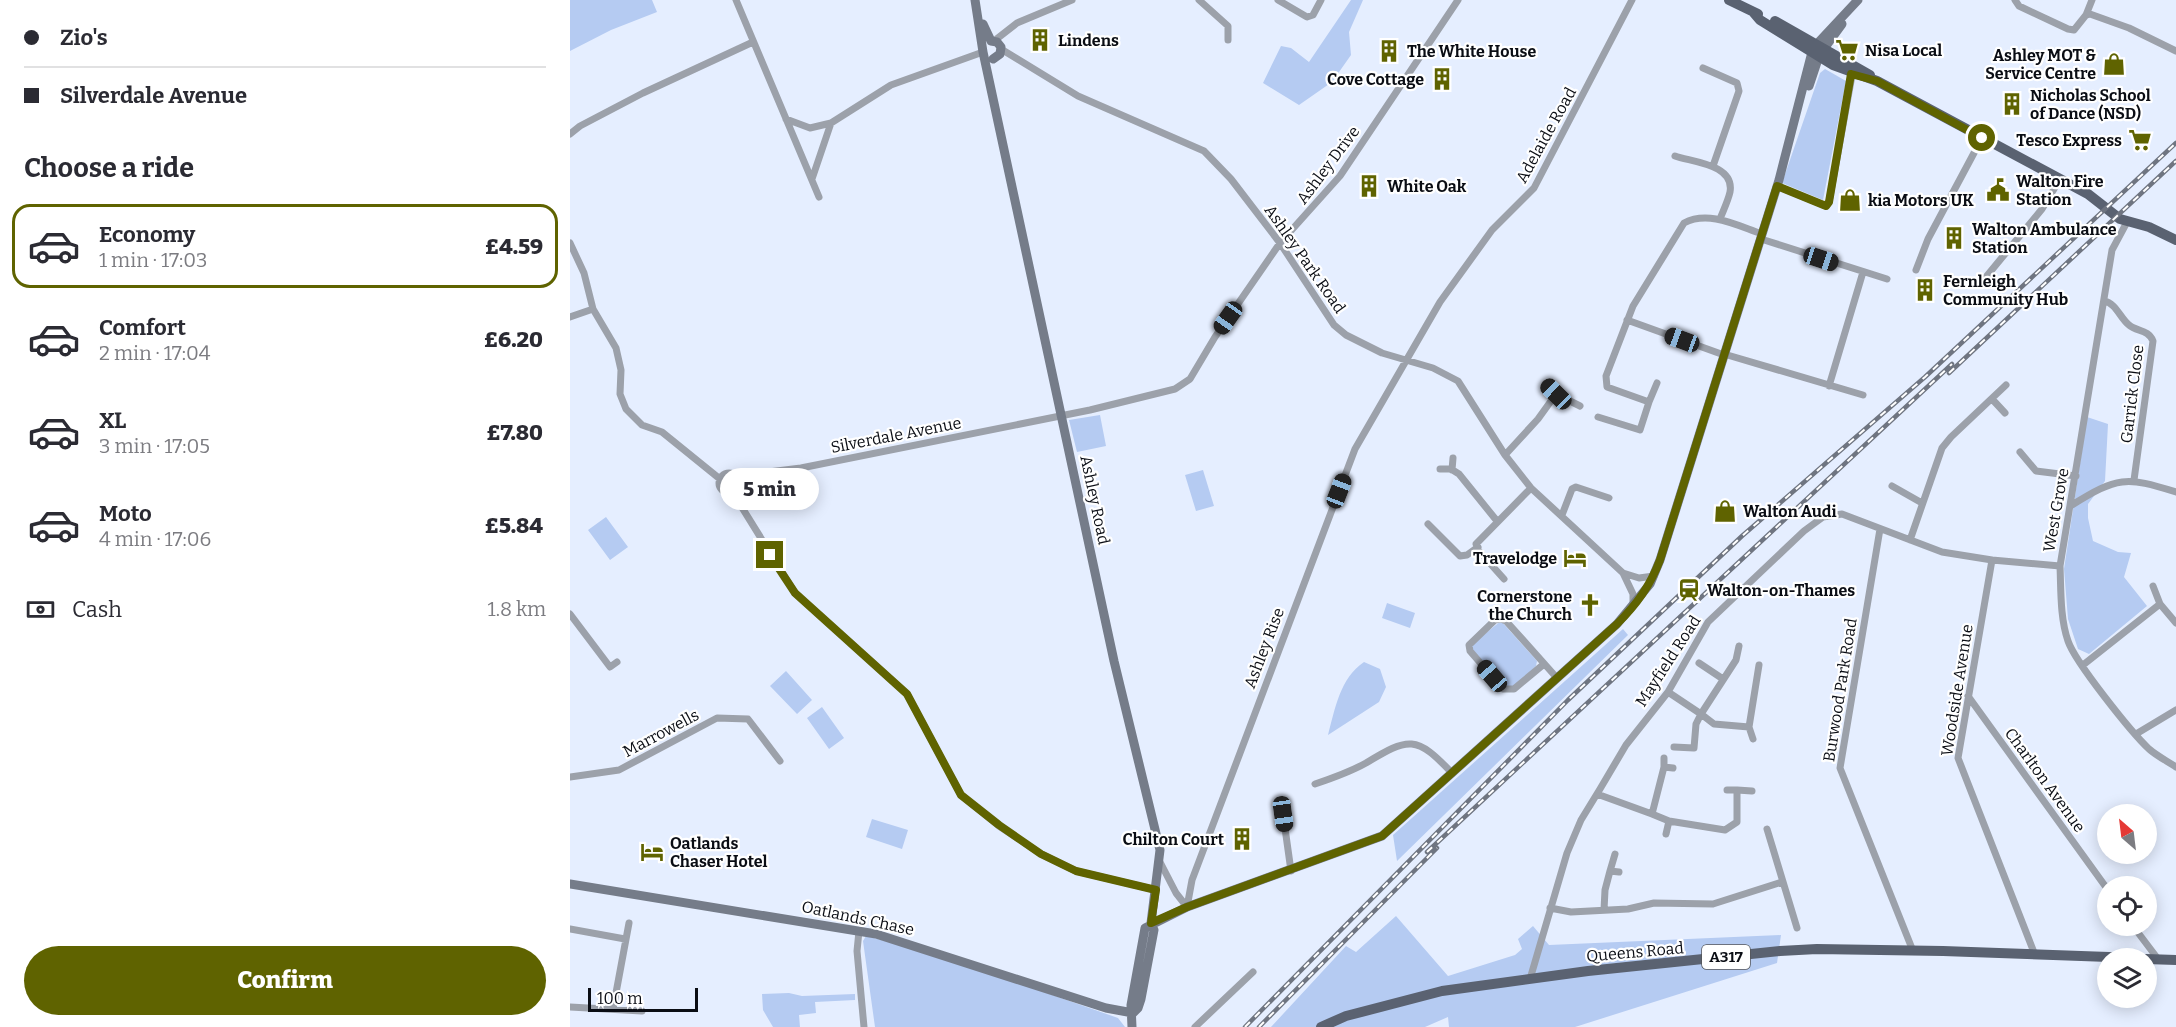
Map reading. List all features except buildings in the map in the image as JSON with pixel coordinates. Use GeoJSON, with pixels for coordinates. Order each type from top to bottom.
{"type":"FeatureCollection","features":[{"type":"Feature","properties":{"kind":"main road"},"geometry":{"type":"LineString","coordinates":[[1729,0],[1817,51],[2060,179],[2104,204],[2127,222],[2149,227],[2176,240]]}},
{"type":"Feature","properties":{"kind":"main road","name":"Queens Road"},"geometry":{"type":"LineString","coordinates":[[1321,1027],[1346,1016],[1442,991],[1780,951],[1913,951],[2097,957]]}},
{"type":"Feature","properties":{"kind":"main road"},"geometry":{"type":"LineString","coordinates":[[2157,959],[2176,960]]}},
{"type":"Feature","properties":{"kind":"street"},"geometry":{"type":"LineString","coordinates":[[736,0],[819,197]]}},
{"type":"Feature","properties":{"kind":"street","name":"Ashley Road"},"geometry":{"type":"LineString","coordinates":[[975,0],[992,49],[992,84],[1061,416],[1114,660],[1156,834],[1160,862],[1151,923],[1145,928],[1131,1005],[1132,1027]]}},
{"type":"Feature","properties":{"kind":"street"},"geometry":{"type":"LineString","coordinates":[[786,119],[810,128],[831,123],[891,85],[992,49],[1006,31],[1017,23],[1072,0]]}},
{"type":"Feature","properties":{"kind":"street"},"geometry":{"type":"LineString","coordinates":[[1199,0],[1228,26],[1228,40]]}},
{"type":"Feature","properties":{"kind":"street"},"geometry":{"type":"LineString","coordinates":[[1278,0],[1307,17],[1313,15],[1321,0]]}},
{"type":"Feature","properties":{"kind":"street","name":"Ashley Drive"},"geometry":{"type":"LineString","coordinates":[[1061,416],[1175,389],[1190,379],[1215,337],[1280,243],[1340,176],[1458,0]]}},
{"type":"Feature","properties":{"kind":"street","name":"Adelaide Road"},"geometry":{"type":"LineString","coordinates":[[1407,360],[1440,302],[1477,250],[1492,230],[1534,188],[1632,0]]}},
{"type":"Feature","properties":{"kind":"street"},"geometry":{"type":"LineString","coordinates":[[1151,923],[1187,907],[1382,836],[1633,608],[1654,576],[1762,237],[1802,95],[1808,89],[1817,51],[1858,0]]}},
{"type":"Feature","properties":{"kind":"street"},"geometry":{"type":"LineString","coordinates":[[2015,0],[2019,6],[2074,30],[2086,15],[2092,0]]}},
{"type":"Feature","properties":{"kind":"street"},"geometry":{"type":"LineString","coordinates":[[2086,15],[2090,14],[2129,28],[2176,51]]}},
{"type":"Feature","properties":{"kind":"street"},"geometry":{"type":"LineString","coordinates":[[570,134],[580,126],[643,93],[753,42]]}},
{"type":"Feature","properties":{"kind":"street","name":"Ashley Park Road"},"geometry":{"type":"LineString","coordinates":[[992,49],[1018,59],[1078,96],[1204,151],[1231,179],[1280,243],[1334,325],[1346,335],[1382,353],[1440,371],[1458,381],[1504,455],[1531,488],[1623,573],[1633,594],[1633,608]]}},
{"type":"Feature","properties":{"kind":"street"},"geometry":{"type":"LineString","coordinates":[[1703,68],[1737,83],[1740,91],[1713,166]]}},
{"type":"Feature","properties":{"kind":"street"},"geometry":{"type":"LineString","coordinates":[[1777,186],[1826,206],[1829,202],[1853,69]]}},
{"type":"Feature","properties":{"kind":"street"},"geometry":{"type":"LineString","coordinates":[[812,179],[831,123]]}},
{"type":"Feature","properties":{"kind":"street"},"geometry":{"type":"LineString","coordinates":[[1916,270],[1928,239],[1982,138]]}},
{"type":"Feature","properties":{"kind":"street"},"geometry":{"type":"LineString","coordinates":[[1675,156],[1713,166],[1730,185],[1720,219]]}},
{"type":"Feature","properties":{"kind":"street"},"geometry":{"type":"LineString","coordinates":[[1981,283],[2042,209],[2060,179]]}},
{"type":"Feature","properties":{"kind":"street"},"geometry":{"type":"LineString","coordinates":[[1649,402],[1607,387],[1606,376],[1627,320],[1666,248],[1684,223],[1704,218],[1720,219],[1762,237],[1887,279]]}},
{"type":"Feature","properties":{"kind":"street","name":"West Grove"},"geometry":{"type":"LineString","coordinates":[[2127,222],[2112,250],[2072,505],[2060,566],[2066,634],[2083,665],[2136,734],[2153,752],[2176,767]]}},
{"type":"Feature","properties":{"kind":"street"},"geometry":{"type":"LineString","coordinates":[[570,243],[584,273],[593,309],[616,348],[621,370],[620,394],[626,410],[642,425],[662,432],[720,479]]}},
{"type":"Feature","properties":{"kind":"street"},"geometry":{"type":"LineString","coordinates":[[1829,386],[1863,272]]}},
{"type":"Feature","properties":{"kind":"street","name":"Garrick Close"},"geometry":{"type":"LineString","coordinates":[[2104,301],[2110,302],[2132,328],[2147,333],[2153,341],[2134,480]]}},
{"type":"Feature","properties":{"kind":"street"},"geometry":{"type":"LineString","coordinates":[[570,317],[593,309]]}},
{"type":"Feature","properties":{"kind":"street"},"geometry":{"type":"LineString","coordinates":[[1627,320],[1724,355],[1863,395]]}},
{"type":"Feature","properties":{"kind":"street","name":"Ashley Rise"},"geometry":{"type":"LineString","coordinates":[[1187,907],[1192,879],[1355,449],[1407,360]]}},
{"type":"Feature","properties":{"kind":"street"},"geometry":{"type":"LineString","coordinates":[[1598,417],[1640,430],[1657,383]]}},
{"type":"Feature","properties":{"kind":"street"},"geometry":{"type":"LineString","coordinates":[[1545,384],[1556,394],[1580,406]]}},
{"type":"Feature","properties":{"kind":"street"},"geometry":{"type":"LineString","coordinates":[[1910,540],[1938,457],[1946,442],[2006,385]]}},
{"type":"Feature","properties":{"kind":"street"},"geometry":{"type":"LineString","coordinates":[[1504,455],[1538,419],[1556,394]]}},
{"type":"Feature","properties":{"kind":"street"},"geometry":{"type":"LineString","coordinates":[[1992,399],[2005,413]]}},
{"type":"Feature","properties":{"kind":"street","name":"Silverdale Avenue"},"geometry":{"type":"LineString","coordinates":[[737,476],[801,468],[1061,416]]}},
{"type":"Feature","properties":{"kind":"street"},"geometry":{"type":"LineString","coordinates":[[2020,452],[2036,471],[2076,476]]}},
{"type":"Feature","properties":{"kind":"street"},"geometry":{"type":"LineString","coordinates":[[1452,470],[1453,458]]}},
{"type":"Feature","properties":{"kind":"street"},"geometry":{"type":"LineString","coordinates":[[1440,469],[1452,470],[1459,474],[1497,521]]}},
{"type":"Feature","properties":{"kind":"street"},"geometry":{"type":"LineString","coordinates":[[720,479],[728,473],[737,476],[739,486],[733,493]]}},
{"type":"Feature","properties":{"kind":"street"},"geometry":{"type":"LineString","coordinates":[[720,479],[723,491],[733,493],[795,593],[907,694],[961,795],[1041,854],[1067,867],[1156,890]]}},
{"type":"Feature","properties":{"kind":"street"},"geometry":{"type":"LineString","coordinates":[[2072,505],[2095,490],[2134,480],[2176,492]]}},
{"type":"Feature","properties":{"kind":"street"},"geometry":{"type":"LineString","coordinates":[[1892,486],[1922,503]]}},
{"type":"Feature","properties":{"kind":"street"},"geometry":{"type":"LineString","coordinates":[[1562,515],[1572,489],[1576,487],[1609,498]]}},
{"type":"Feature","properties":{"kind":"street"},"geometry":{"type":"LineString","coordinates":[[1428,524],[1460,556],[1467,555],[1478,547],[1480,538],[1531,488]]}},
{"type":"Feature","properties":{"kind":"street","name":"Mayfield Road"},"geometry":{"type":"LineString","coordinates":[[1530,979],[1567,853],[1597,794],[1626,745],[1668,692],[1702,631],[1715,614],[1804,531],[1823,518],[1836,514],[1858,518],[1880,529],[1942,552],[1992,560],[2060,566]]}},
{"type":"Feature","properties":{"kind":"street","name":"Burwood Park Road"},"geometry":{"type":"LineString","coordinates":[[1880,529],[1840,768],[1913,951]]}},
{"type":"Feature","properties":{"kind":"street"},"geometry":{"type":"LineString","coordinates":[[1478,547],[1504,579]]}},
{"type":"Feature","properties":{"kind":"street","name":"Woodside Avenue"},"geometry":{"type":"LineString","coordinates":[[1992,560],[1958,758],[1959,768],[2035,955]]}},
{"type":"Feature","properties":{"kind":"street"},"geometry":{"type":"LineString","coordinates":[[1623,573],[1639,578],[1654,576]]}},
{"type":"Feature","properties":{"kind":"street"},"geometry":{"type":"LineString","coordinates":[[2153,586],[2160,604],[2176,623]]}},
{"type":"Feature","properties":{"kind":"street"},"geometry":{"type":"LineString","coordinates":[[2083,665],[2160,604]]}},
{"type":"Feature","properties":{"kind":"street"},"geometry":{"type":"LineString","coordinates":[[570,614],[610,667],[617,662]]}},
{"type":"Feature","properties":{"kind":"street"},"geometry":{"type":"LineString","coordinates":[[1544,664],[1514,689],[1503,689],[1470,651],[1470,645],[1495,620],[1501,619],[1544,664],[1557,678]]}},
{"type":"Feature","properties":{"kind":"street"},"geometry":{"type":"LineString","coordinates":[[1674,747],[1694,748],[1696,724],[1736,660],[1739,646]]}},
{"type":"Feature","properties":{"kind":"street"},"geometry":{"type":"LineString","coordinates":[[1699,663],[1723,679]]}},
{"type":"Feature","properties":{"kind":"street"},"geometry":{"type":"LineString","coordinates":[[1753,739],[1749,727],[1759,665]]}},
{"type":"Feature","properties":{"kind":"street"},"geometry":{"type":"LineString","coordinates":[[1668,692],[1714,724],[1749,727]]}},
{"type":"Feature","properties":{"kind":"street","name":"Charlton Avenue"},"geometry":{"type":"LineString","coordinates":[[1968,696],[2098,876]]}},
{"type":"Feature","properties":{"kind":"street"},"geometry":{"type":"LineString","coordinates":[[2136,734],[2176,710]]}},
{"type":"Feature","properties":{"kind":"street"},"geometry":{"type":"LineString","coordinates":[[1966,713],[1982,716]]}},
{"type":"Feature","properties":{"kind":"street","name":"Marrowells"},"geometry":{"type":"LineString","coordinates":[[570,777],[619,770],[717,718],[748,719],[780,761]]}},
{"type":"Feature","properties":{"kind":"street"},"geometry":{"type":"LineString","coordinates":[[1315,784],[1347,773],[1404,742],[1423,746],[1452,773]]}},
{"type":"Feature","properties":{"kind":"street"},"geometry":{"type":"LineString","coordinates":[[1652,814],[1664,767],[1664,758]]}},
{"type":"Feature","properties":{"kind":"street"},"geometry":{"type":"LineString","coordinates":[[1664,767],[1673,768]]}},
{"type":"Feature","properties":{"kind":"street"},"geometry":{"type":"LineString","coordinates":[[1727,790],[1752,791]]}},
{"type":"Feature","properties":{"kind":"street"},"geometry":{"type":"LineString","coordinates":[[1597,794],[1669,821],[1725,830],[1737,822],[1737,790]]}},
{"type":"Feature","properties":{"kind":"street"},"geometry":{"type":"LineString","coordinates":[[1283,814],[1291,871]]}},
{"type":"Feature","properties":{"kind":"street"},"geometry":{"type":"LineString","coordinates":[[1666,834],[1669,821]]}},
{"type":"Feature","properties":{"kind":"street"},"geometry":{"type":"LineString","coordinates":[[1767,829],[1797,928]]}},
{"type":"Feature","properties":{"kind":"street"},"geometry":{"type":"LineString","coordinates":[[1604,910],[1605,890],[1615,854]]}},
{"type":"Feature","properties":{"kind":"street"},"geometry":{"type":"LineString","coordinates":[[1160,862],[1176,893],[1187,907]]}},
{"type":"Feature","properties":{"kind":"street"},"geometry":{"type":"LineString","coordinates":[[1610,871],[1619,872]]}},
{"type":"Feature","properties":{"kind":"street"},"geometry":{"type":"LineString","coordinates":[[1550,908],[1571,912],[1628,909],[1654,903],[1713,904],[1782,882]]}},
{"type":"Feature","properties":{"kind":"street","name":"Oatlands Chase"},"geometry":{"type":"LineString","coordinates":[[570,884],[859,931],[912,944],[1106,1008],[1133,1013]]}},
{"type":"Feature","properties":{"kind":"street"},"geometry":{"type":"LineString","coordinates":[[613,1010],[629,923]]}},
{"type":"Feature","properties":{"kind":"street"},"geometry":{"type":"LineString","coordinates":[[570,929],[625,939]]}},
{"type":"Feature","properties":{"kind":"street"},"geometry":{"type":"LineString","coordinates":[[859,931],[857,951],[864,1027]]}},
{"type":"Feature","properties":{"kind":"street"},"geometry":{"type":"LineString","coordinates":[[1195,1027],[1252,972]]}},
{"type":"Feature","properties":{"kind":"street"},"geometry":{"type":"LineString","coordinates":[[570,1007],[642,1011]]}},
{"type":"Feature","properties":{"kind":"shaded area"},"geometry":{"type":"Polygon","coordinates":[[[570,0],[652,0],[657,12],[611,30],[570,51],[570,0]]]}},
{"type":"Feature","properties":{"kind":"shaded area"},"geometry":{"type":"Polygon","coordinates":[[[1351,0],[1363,0],[1349,32],[1351,55],[1332,82],[1299,105],[1263,83],[1281,46],[1291,48],[1309,62],[1351,0]]]}},
{"type":"Feature","properties":{"kind":"shaded area"},"geometry":{"type":"Polygon","coordinates":[[[1825,69],[1846,81],[1823,200],[1782,183],[1820,73],[1825,69]]]}},
{"type":"Feature","properties":{"kind":"shaded area"},"geometry":{"type":"Polygon","coordinates":[[[1100,415],[1106,446],[1077,452],[1069,420],[1100,415]]]}},
{"type":"Feature","properties":{"kind":"shaded area"},"geometry":{"type":"Polygon","coordinates":[[[2087,417],[2108,424],[2105,481],[2088,504],[2088,518],[2093,541],[2118,552],[2131,553],[2124,577],[2147,606],[2089,654],[2078,649],[2068,619],[2064,569],[2087,417]]]}},
{"type":"Feature","properties":{"kind":"shaded area"},"geometry":{"type":"Polygon","coordinates":[[[1203,470],[1214,506],[1196,511],[1185,475],[1203,470]]]}},
{"type":"Feature","properties":{"kind":"shaded area"},"geometry":{"type":"Polygon","coordinates":[[[606,517],[628,547],[610,560],[588,530],[606,517]]]}},
{"type":"Feature","properties":{"kind":"shaded area"},"geometry":{"type":"Polygon","coordinates":[[[1387,603],[1415,613],[1410,628],[1382,618],[1387,603]]]}},
{"type":"Feature","properties":{"kind":"shaded area"},"geometry":{"type":"Polygon","coordinates":[[[1501,621],[1537,661],[1536,666],[1513,688],[1503,686],[1472,649],[1472,644],[1501,621]]]}},
{"type":"Feature","properties":{"kind":"shaded area"},"geometry":{"type":"Polygon","coordinates":[[[1623,629],[1628,635],[1397,861],[1393,835],[1623,629]]]}},
{"type":"Feature","properties":{"kind":"shaded area"},"geometry":{"type":"Polygon","coordinates":[[[1364,662],[1380,669],[1386,687],[1379,702],[1328,735],[1344,685],[1349,676],[1364,662]]]}},
{"type":"Feature","properties":{"kind":"shaded area"},"geometry":{"type":"Polygon","coordinates":[[[786,671],[812,700],[797,714],[770,686],[786,671]]]}},
{"type":"Feature","properties":{"kind":"shaded area"},"geometry":{"type":"Polygon","coordinates":[[[822,707],[844,738],[829,749],[807,718],[822,707]]]}},
{"type":"Feature","properties":{"kind":"shaded area"},"geometry":{"type":"Polygon","coordinates":[[[872,819],[908,830],[902,849],[866,837],[872,819]]]}},
{"type":"Feature","properties":{"kind":"shaded area"},"geometry":{"type":"Polygon","coordinates":[[[1396,916],[1448,976],[1515,955],[1522,949],[1518,939],[1533,926],[1549,945],[1781,935],[1777,963],[1575,1027],[1449,1027],[1448,1017],[1425,1027],[1271,1027],[1346,946],[1356,952],[1396,916]]]}},
{"type":"Feature","properties":{"kind":"shaded area"},"geometry":{"type":"Polygon","coordinates":[[[866,936],[936,954],[1118,1018],[1125,1027],[875,1027],[863,941],[866,936]]]}},
{"type":"Feature","properties":{"kind":"shaded area"},"geometry":{"type":"Polygon","coordinates":[[[789,993],[802,996],[855,994],[855,1000],[815,1002],[816,1013],[799,1015],[800,1027],[773,1027],[763,1010],[762,994],[789,993]]]}},
{"type":"Feature","properties":{"kind":"railway"},"geometry":{"type":"LineString","coordinates":[[1245,1027],[1568,700],[1742,536],[1925,377],[2176,143]]}},
{"type":"Feature","properties":{"kind":"railway"},"geometry":{"type":"LineString","coordinates":[[1949,373],[2176,161]]}},
{"type":"Feature","properties":{"kind":"railway"},"geometry":{"type":"LineString","coordinates":[[1427,852],[1952,364]]}},
{"type":"Feature","properties":{"kind":"railway"},"geometry":{"type":"LineString","coordinates":[[1259,1027],[1437,848]]}},
{"type":"Feature","properties":{"kind":"place","name":"Lindens"},"geometry":{"type":"Point","coordinates":[1040,40]}},
{"type":"Feature","properties":{"kind":"place","name":"Nisa Local"},"geometry":{"type":"Point","coordinates":[1847,50]}},
{"type":"Feature","properties":{"kind":"place","name":"The White House"},"geometry":{"type":"Point","coordinates":[1389,51]}},
{"type":"Feature","properties":{"kind":"place","name":"Ashley MOT & Service Centre"},"geometry":{"type":"Point","coordinates":[2114,64]}},
{"type":"Feature","properties":{"kind":"place","name":"Cove Cottage"},"geometry":{"type":"Point","coordinates":[1442,79]}},
{"type":"Feature","properties":{"kind":"place","name":"Nicholas School of Dance (NSD)"},"geometry":{"type":"Point","coordinates":[2012,104]}},
{"type":"Feature","properties":{"kind":"place","name":"Tesco Express"},"geometry":{"type":"Point","coordinates":[2140,140]}},
{"type":"Feature","properties":{"kind":"place","name":"White Oak"},"geometry":{"type":"Point","coordinates":[1369,186]}},
{"type":"Feature","properties":{"kind":"place","name":"Walton Fire Station"},"geometry":{"type":"Point","coordinates":[1998,190]}},
{"type":"Feature","properties":{"kind":"place","name":"kia Motors UK"},"geometry":{"type":"Point","coordinates":[1850,200]}},
{"type":"Feature","properties":{"kind":"place","name":"Walton Ambulance Station"},"geometry":{"type":"Point","coordinates":[1954,238]}},
{"type":"Feature","properties":{"kind":"place","name":"Fernleigh Community Hub"},"geometry":{"type":"Point","coordinates":[1925,290]}},
{"type":"Feature","properties":{"kind":"place","name":"Walton Audi"},"geometry":{"type":"Point","coordinates":[1725,511]}},
{"type":"Feature","properties":{"kind":"place","name":"Travelodge"},"geometry":{"type":"Point","coordinates":[1575,558]}},
{"type":"Feature","properties":{"kind":"place","name":"Walton-on-Thames"},"geometry":{"type":"Point","coordinates":[1689,590]}},
{"type":"Feature","properties":{"kind":"place","name":"Cornerstone the Church"},"geometry":{"type":"Point","coordinates":[1590,605]}},
{"type":"Feature","properties":{"kind":"place","name":"Chilton Court"},"geometry":{"type":"Point","coordinates":[1242,839]}},
{"type":"Feature","properties":{"kind":"place","name":"Oatlands Chaser Hotel"},"geometry":{"type":"Point","coordinates":[652,852]}},
{"type":"Feature","properties":{"kind":"route"},"geometry":{"type":"LineString","coordinates":[[770,555],[795,593],[907,694],[961,795],[1041,854],[1076,871],[1156,890],[1151,923],[1204,900],[1253,885],[1382,836],[1633,608],[1650,584],[1660,560],[1777,186],[1826,206],[1829,202],[1851,74],[1877,81],[1982,138]]}}]}
